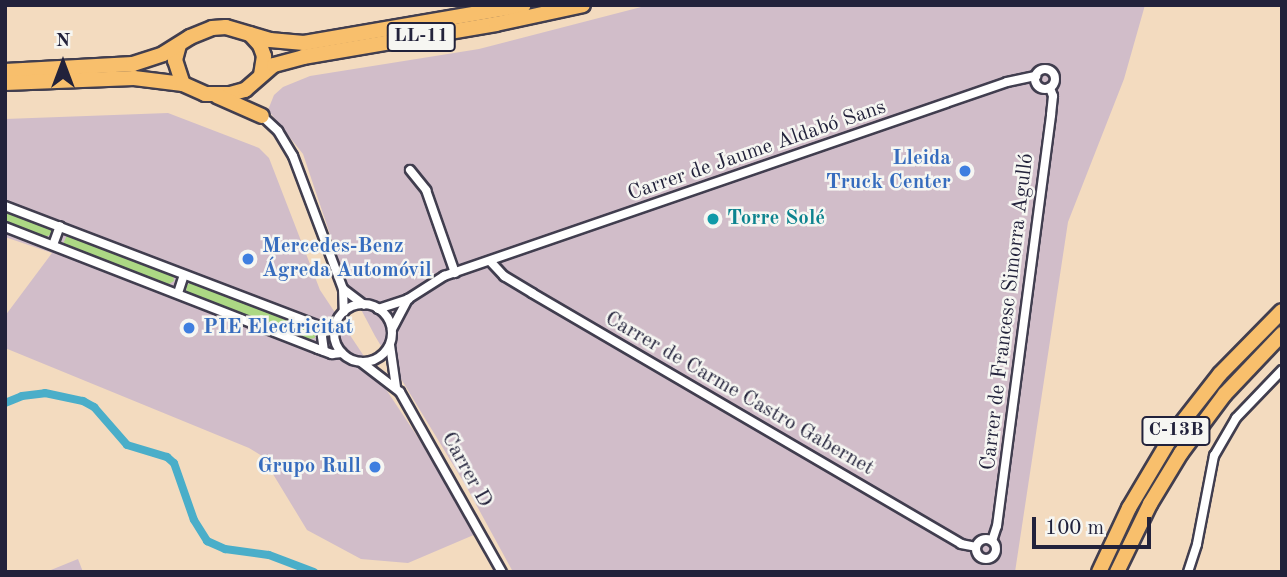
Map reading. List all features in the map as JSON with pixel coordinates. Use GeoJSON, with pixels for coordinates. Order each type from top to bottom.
{"type":"FeatureCollection","features":[{"type":"Feature","properties":{"kind":"highway","name":"LL-11"},"geometry":{"type":"LineString","coordinates":[[5,71],[133,64],[147,61],[212,29],[226,27],[280,42],[304,43],[524,5]]}},
{"type":"Feature","properties":{"kind":"highway","name":"LL-11"},"geometry":{"type":"LineString","coordinates":[[216,95],[245,90],[274,65],[303,57],[496,24],[583,5]]}},
{"type":"Feature","properties":{"kind":"highway"},"geometry":{"type":"LineString","coordinates":[[250,34],[260,45],[264,56],[258,78],[256,103],[262,116]]}},
{"type":"Feature","properties":{"kind":"highway"},"geometry":{"type":"LineString","coordinates":[[179,45],[175,60],[183,84]]}},
{"type":"Feature","properties":{"kind":"highway"},"geometry":{"type":"LineString","coordinates":[[5,83],[134,78],[183,84],[205,94],[216,95],[262,116]]}},
{"type":"Feature","properties":{"kind":"highway","name":"C-13B"},"geometry":{"type":"LineString","coordinates":[[1099,572],[1129,508],[1169,440],[1220,374],[1282,311]]}},
{"type":"Feature","properties":{"kind":"highway","name":"C-13B"},"geometry":{"type":"LineString","coordinates":[[1117,572],[1150,504],[1181,453],[1225,394],[1282,334]]}},
{"type":"Feature","properties":{"kind":"street"},"geometry":{"type":"LineString","coordinates":[[1042,69],[1052,71],[1055,80],[1050,88],[1038,85],[1036,76],[1042,69]]}},
{"type":"Feature","properties":{"kind":"street","name":"Carrer de Jaume Aldabó Sans"},"geometry":{"type":"LineString","coordinates":[[408,299],[430,283],[455,273],[1007,82],[1036,76]]}},
{"type":"Feature","properties":{"kind":"street","name":"Carrer de Francesc Simorra Agulló"},"geometry":{"type":"LineString","coordinates":[[992,541],[998,526],[1051,116],[1053,96],[1050,88]]}},
{"type":"Feature","properties":{"kind":"street"},"geometry":{"type":"LineString","coordinates":[[262,116],[278,131],[293,156],[343,289],[344,312],[336,324],[335,336],[342,353]]}},
{"type":"Feature","properties":{"kind":"street"},"geometry":{"type":"LineString","coordinates":[[410,170],[426,190],[455,273]]}},
{"type":"Feature","properties":{"kind":"street"},"geometry":{"type":"LineString","coordinates":[[5,206],[325,328],[336,324]]}},
{"type":"Feature","properties":{"kind":"street"},"geometry":{"type":"LineString","coordinates":[[53,245],[60,226]]}},
{"type":"Feature","properties":{"kind":"street"},"geometry":{"type":"LineString","coordinates":[[5,227],[324,351],[342,353],[362,362],[378,358],[390,345],[392,329],[408,299]]}},
{"type":"Feature","properties":{"kind":"street","name":"Carrer de Carme Castro Gabernet"},"geometry":{"type":"LineString","coordinates":[[490,261],[504,276],[532,293],[961,544],[976,547]]}},
{"type":"Feature","properties":{"kind":"street"},"geometry":{"type":"LineString","coordinates":[[178,293],[184,275]]}},
{"type":"Feature","properties":{"kind":"street"},"geometry":{"type":"LineString","coordinates":[[343,289],[364,305],[378,309],[387,317],[392,329]]}},
{"type":"Feature","properties":{"kind":"street"},"geometry":{"type":"LineString","coordinates":[[378,309],[408,299]]}},
{"type":"Feature","properties":{"kind":"street"},"geometry":{"type":"LineString","coordinates":[[344,312],[364,305]]}},
{"type":"Feature","properties":{"kind":"street"},"geometry":{"type":"LineString","coordinates":[[324,351],[322,336],[325,328]]}},
{"type":"Feature","properties":{"kind":"street","name":"Carrer D"},"geometry":{"type":"LineString","coordinates":[[390,345],[396,387]]}},
{"type":"Feature","properties":{"kind":"street","name":"Carrer D"},"geometry":{"type":"LineString","coordinates":[[362,362],[396,387],[425,433],[502,572]]}},
{"type":"Feature","properties":{"kind":"street"},"geometry":{"type":"LineString","coordinates":[[1188,572],[1218,449],[1236,418],[1282,370]]}},
{"type":"Feature","properties":{"kind":"street"},"geometry":{"type":"LineString","coordinates":[[981,540],[992,541],[995,552],[988,558],[979,556],[976,547],[981,540]]}},
{"type":"Feature","properties":{"kind":"shaded area"},"geometry":{"type":"Polygon","coordinates":[[[649,5],[1145,5],[1124,79],[1068,222],[1015,572],[513,572],[466,486],[375,336],[345,279],[303,154],[268,110],[274,95],[283,87],[310,76],[479,49],[649,5]]]}},
{"type":"Feature","properties":{"kind":"shaded area"},"geometry":{"type":"Polygon","coordinates":[[[168,113],[259,148],[269,158],[320,290],[419,439],[476,534],[408,563],[361,559],[307,530],[262,456],[249,448],[5,348],[5,316],[52,253],[5,237],[5,119],[168,113]]]}},
{"type":"Feature","properties":{"kind":"shaded area"},"geometry":{"type":"Polygon","coordinates":[[[78,559],[83,572],[46,572],[78,559]]]}},
{"type":"Feature","properties":{"kind":"green space"},"geometry":{"type":"Polygon","coordinates":[[[5,210],[52,228],[51,234],[42,239],[5,221],[5,210]]]}},
{"type":"Feature","properties":{"kind":"green space"},"geometry":{"type":"Polygon","coordinates":[[[68,233],[157,269],[159,266],[173,273],[174,281],[164,287],[152,282],[153,278],[81,251],[79,253],[63,244],[68,233]]]}},
{"type":"Feature","properties":{"kind":"green space"},"geometry":{"type":"Polygon","coordinates":[[[193,281],[315,332],[315,338],[308,339],[204,299],[203,301],[186,292],[187,285],[193,281]]]}},
{"type":"Feature","properties":{"kind":"waterway"},"geometry":{"type":"LineString","coordinates":[[5,403],[22,396],[45,393],[83,401],[94,407],[127,445],[167,457],[174,463],[194,520],[207,541],[225,549],[269,555],[314,572]]}},
{"type":"Feature","properties":{"kind":"place","name":"Lleida Truck Center"},"geometry":{"type":"Point","coordinates":[965,171]}},
{"type":"Feature","properties":{"kind":"place","name":"Torre Solé"},"geometry":{"type":"Point","coordinates":[713,219]}},
{"type":"Feature","properties":{"kind":"place","name":"Mercedes-Benz Ágreda Automóvil"},"geometry":{"type":"Point","coordinates":[248,259]}},
{"type":"Feature","properties":{"kind":"place","name":"PIE Electricitat"},"geometry":{"type":"Point","coordinates":[189,328]}},
{"type":"Feature","properties":{"kind":"place","name":"Grupo Rull"},"geometry":{"type":"Point","coordinates":[375,467]}}]}
